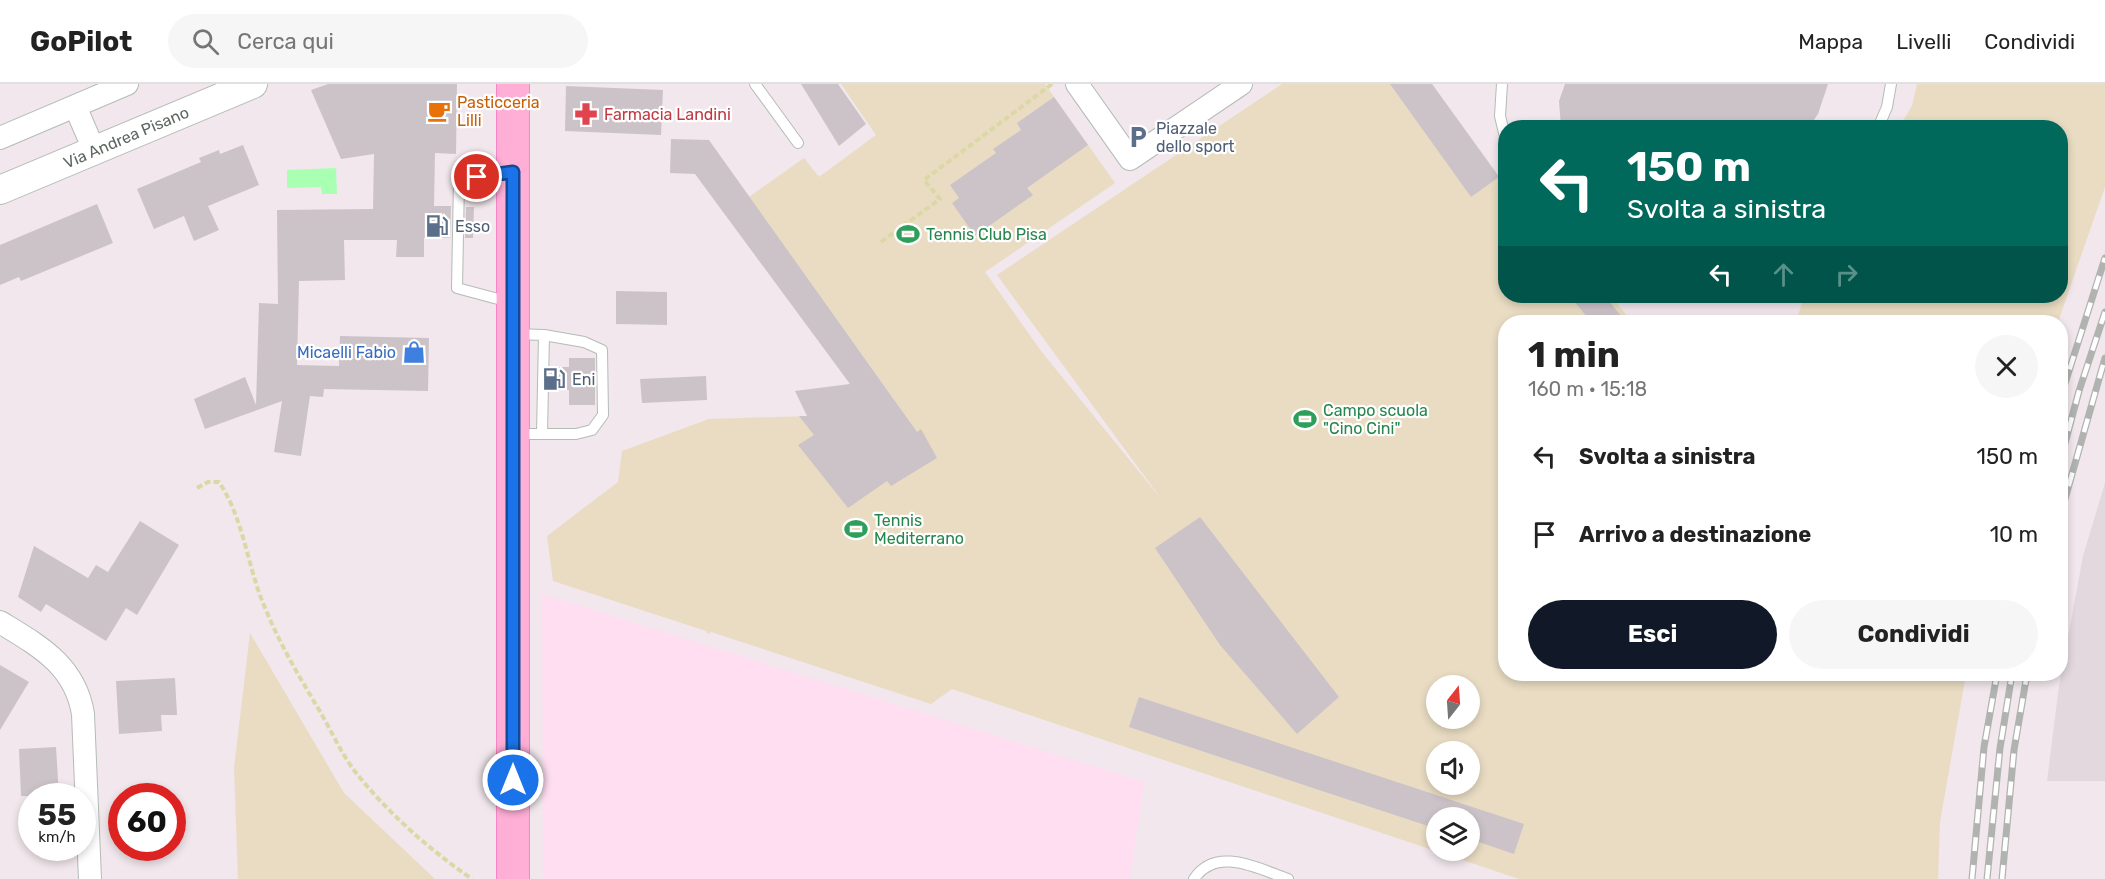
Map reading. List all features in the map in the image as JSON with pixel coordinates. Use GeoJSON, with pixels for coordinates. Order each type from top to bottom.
{"type":"FeatureCollection","features":[{"type":"Feature","properties":{"kind":"main road"},"geometry":{"type":"LineString","coordinates":[[513,84],[513,172],[528,434],[513,879]]}},
{"type":"Feature","properties":{"kind":"street"},"geometry":{"type":"LineString","coordinates":[[0,138],[127,84]]}},
{"type":"Feature","properties":{"kind":"street","name":"Via Andrea Pisano"},"geometry":{"type":"LineString","coordinates":[[0,190],[253,84]]}},
{"type":"Feature","properties":{"kind":"street"},"geometry":{"type":"LineString","coordinates":[[1077,84],[1130,159],[1241,84]]}},
{"type":"Feature","properties":{"kind":"street"},"geometry":{"type":"LineString","coordinates":[[75,106],[94,150]]}},
{"type":"Feature","properties":{"kind":"street"},"geometry":{"type":"LineString","coordinates":[[0,622],[56,658],[74,682],[79,695],[83,714],[90,879]]}},
{"type":"Feature","properties":{"kind":"lane"},"geometry":{"type":"LineString","coordinates":[[755,84],[798,143]]}},
{"type":"Feature","properties":{"kind":"lane"},"geometry":{"type":"LineString","coordinates":[[1501,120],[1502,84]]}},
{"type":"Feature","properties":{"kind":"lane"},"geometry":{"type":"LineString","coordinates":[[1881,120],[1887,107],[1891,84]]}},
{"type":"Feature","properties":{"kind":"lane"},"geometry":{"type":"LineString","coordinates":[[513,172],[459,180],[457,288],[523,324],[584,342],[602,350],[603,416],[592,430],[576,434],[528,434]]}},
{"type":"Feature","properties":{"kind":"lane"},"geometry":{"type":"LineString","coordinates":[[1194,879],[1206,866],[1219,861],[1234,861],[1288,879]]}},
{"type":"Feature","properties":{"kind":"path"},"geometry":{"type":"LineString","coordinates":[[881,242],[940,199],[924,180],[1052,84]]}},
{"type":"Feature","properties":{"kind":"path"},"geometry":{"type":"LineString","coordinates":[[197,488],[208,482],[219,482],[229,497],[248,545],[265,609],[286,652],[356,774],[400,819],[452,865],[472,879]]}},
{"type":"Feature","properties":{"kind":"shaded area","name":"Campo scuola \"Cino Cini\""},"geometry":{"type":"Polygon","coordinates":[[[841,84],[1045,84],[1115,183],[985,272],[1041,351],[1162,500],[997,275],[1282,84],[1432,84],[1498,175],[1498,303],[1617,303],[1626,315],[1498,315],[1498,681],[1965,681],[1940,822],[1938,879],[1519,879],[1465,861],[1480,861],[1480,807],[1426,807],[1426,848],[952,689],[931,704],[711,632],[708,634],[706,631],[553,581],[547,536],[618,482],[622,451],[709,419],[842,415],[854,430],[895,401],[749,197],[804,158],[819,177],[876,135],[841,84]]]}},
{"type":"Feature","properties":{"kind":"shaded area"},"geometry":{"type":"Polygon","coordinates":[[[1917,84],[2105,84],[2105,187],[2068,293],[2068,120],[1903,120],[1912,106],[1917,84]]]}},
{"type":"Feature","properties":{"kind":"shaded area"},"geometry":{"type":"Polygon","coordinates":[[[336,168],[337,194],[322,194],[321,187],[287,188],[287,170],[336,168]]]}},
{"type":"Feature","properties":{"kind":"shaded area"},"geometry":{"type":"Polygon","coordinates":[[[1802,303],[2065,303],[2060,315],[1798,315],[1802,303]]]}},
{"type":"Feature","properties":{"kind":"shaded area"},"geometry":{"type":"Polygon","coordinates":[[[2105,483],[2105,781],[2047,781],[2060,681],[2068,681],[2068,637],[2083,556],[2105,483]]]}},
{"type":"Feature","properties":{"kind":"shaded area"},"geometry":{"type":"Polygon","coordinates":[[[542,594],[1144,782],[1130,879],[543,879],[542,594]]]}},
{"type":"Feature","properties":{"kind":"shaded area"},"geometry":{"type":"Polygon","coordinates":[[[250,633],[344,793],[435,879],[238,879],[234,768],[250,633]]]}},
{"type":"Feature","properties":{"kind":"building"},"geometry":{"type":"Polygon","coordinates":[[[328,84],[457,84],[456,154],[435,153],[434,206],[451,206],[450,238],[424,238],[424,257],[396,257],[397,240],[344,240],[345,280],[299,281],[297,365],[339,366],[340,336],[429,338],[428,391],[324,389],[323,397],[310,396],[301,456],[274,452],[282,401],[205,429],[194,399],[245,377],[256,405],[259,303],[278,304],[277,210],[373,209],[374,154],[341,159],[311,90],[328,84]]]}},
{"type":"Feature","properties":{"kind":"building"},"geometry":{"type":"Polygon","coordinates":[[[801,84],[838,84],[866,124],[839,146],[801,84]]]}},
{"type":"Feature","properties":{"kind":"building"},"geometry":{"type":"Polygon","coordinates":[[[1390,84],[1432,84],[1498,176],[1471,197],[1390,84]]]}},
{"type":"Feature","properties":{"kind":"building"},"geometry":{"type":"Polygon","coordinates":[[[1565,84],[1828,84],[1814,120],[1560,120],[1559,101],[1565,84]]]}},
{"type":"Feature","properties":{"kind":"building"},"geometry":{"type":"Polygon","coordinates":[[[566,86],[663,90],[661,135],[565,131],[566,86]]]}},
{"type":"Feature","properties":{"kind":"building"},"geometry":{"type":"Polygon","coordinates":[[[1054,97],[1088,145],[1027,188],[1033,195],[975,236],[952,203],[959,198],[950,185],[996,153],[993,149],[1021,130],[1017,123],[1054,97]]]}},
{"type":"Feature","properties":{"kind":"building"},"geometry":{"type":"Polygon","coordinates":[[[671,139],[709,140],[917,432],[921,429],[937,458],[891,486],[887,481],[848,508],[798,445],[814,435],[799,416],[807,416],[795,391],[850,384],[695,174],[670,173],[671,139]]]}},
{"type":"Feature","properties":{"kind":"building"},"geometry":{"type":"Polygon","coordinates":[[[243,145],[259,185],[208,206],[219,230],[194,241],[184,216],[154,229],[137,189],[201,162],[199,158],[219,150],[220,154],[243,145]]]}},
{"type":"Feature","properties":{"kind":"building"},"geometry":{"type":"Polygon","coordinates":[[[97,204],[113,243],[21,281],[19,277],[0,285],[0,245],[97,204]]]}},
{"type":"Feature","properties":{"kind":"building"},"geometry":{"type":"Polygon","coordinates":[[[466,207],[474,207],[473,238],[465,238],[466,207]]]}},
{"type":"Feature","properties":{"kind":"building"},"geometry":{"type":"Polygon","coordinates":[[[616,291],[667,292],[667,325],[616,324],[616,291]]]}},
{"type":"Feature","properties":{"kind":"building"},"geometry":{"type":"Polygon","coordinates":[[[1576,303],[1611,303],[1620,315],[1585,315],[1576,303]]]}},
{"type":"Feature","properties":{"kind":"building"},"geometry":{"type":"Polygon","coordinates":[[[569,358],[595,358],[595,405],[569,405],[569,390],[550,390],[551,367],[569,367],[569,358]]]}},
{"type":"Feature","properties":{"kind":"building"},"geometry":{"type":"Polygon","coordinates":[[[706,376],[707,400],[642,403],[640,379],[706,376]]]}},
{"type":"Feature","properties":{"kind":"building"},"geometry":{"type":"Polygon","coordinates":[[[1200,517],[1339,697],[1297,734],[1220,645],[1155,548],[1200,517]]]}},
{"type":"Feature","properties":{"kind":"building"},"geometry":{"type":"Polygon","coordinates":[[[140,521],[179,545],[137,615],[126,608],[106,641],[46,604],[41,612],[18,597],[34,546],[88,578],[96,565],[108,572],[140,521]]]}},
{"type":"Feature","properties":{"kind":"building"},"geometry":{"type":"Polygon","coordinates":[[[0,665],[29,682],[0,730],[0,665]]]}},
{"type":"Feature","properties":{"kind":"building"},"geometry":{"type":"Polygon","coordinates":[[[175,678],[177,715],[161,715],[162,731],[119,734],[116,681],[175,678]]]}},
{"type":"Feature","properties":{"kind":"building"},"geometry":{"type":"Polygon","coordinates":[[[1139,697],[1426,792],[1426,795],[1436,795],[1472,807],[1426,807],[1426,825],[1129,727],[1139,697]]]}},
{"type":"Feature","properties":{"kind":"building"},"geometry":{"type":"Polygon","coordinates":[[[56,747],[58,783],[20,783],[19,749],[56,747]]]}},
{"type":"Feature","properties":{"kind":"building"},"geometry":{"type":"Polygon","coordinates":[[[1480,809],[1524,824],[1514,854],[1480,842],[1480,809]]]}},
{"type":"Feature","properties":{"kind":"railway"},"geometry":{"type":"LineString","coordinates":[[2068,374],[2105,258]]}},
{"type":"Feature","properties":{"kind":"railway"},"geometry":{"type":"LineString","coordinates":[[2068,432],[2105,312]]}},
{"type":"Feature","properties":{"kind":"railway"},"geometry":{"type":"LineString","coordinates":[[2068,488],[2105,358]]}},
{"type":"Feature","properties":{"kind":"railway"},"geometry":{"type":"LineString","coordinates":[[1972,879],[1984,747],[1996,681]]}},
{"type":"Feature","properties":{"kind":"railway"},"geometry":{"type":"LineString","coordinates":[[1987,879],[2000,748],[2011,681]]}},
{"type":"Feature","properties":{"kind":"railway"},"geometry":{"type":"LineString","coordinates":[[2002,879],[2014,750],[2026,681]]}},
{"type":"Feature","properties":{"kind":"place","name":"Pasticceria Lilli"},"geometry":{"type":"Point","coordinates":[439,111]}},
{"type":"Feature","properties":{"kind":"place","name":"Farmacia Landini"},"geometry":{"type":"Point","coordinates":[586,114]}},
{"type":"Feature","properties":{"kind":"place","name":"Piazzale dello sport"},"geometry":{"type":"Point","coordinates":[1138,137]}},
{"type":"Feature","properties":{"kind":"place","name":"Esso"},"geometry":{"type":"Point","coordinates":[437,226]}},
{"type":"Feature","properties":{"kind":"place","name":"Tennis Club Pisa"},"geometry":{"type":"Point","coordinates":[908,234]}},
{"type":"Feature","properties":{"kind":"place","name":"Micaelli Fabio"},"geometry":{"type":"Point","coordinates":[414,352]}},
{"type":"Feature","properties":{"kind":"place","name":"Eni"},"geometry":{"type":"Point","coordinates":[554,379]}},
{"type":"Feature","properties":{"kind":"place","name":"Campo scuola \"Cino Cini\""},"geometry":{"type":"Point","coordinates":[1305,419]}},
{"type":"Feature","properties":{"kind":"place","name":"Tennis Mediterrano"},"geometry":{"type":"Point","coordinates":[856,529]}},
{"type":"Feature","properties":{"kind":"route"},"geometry":{"type":"LineString","coordinates":[[477,177],[513,172],[513,780]]}}]}
